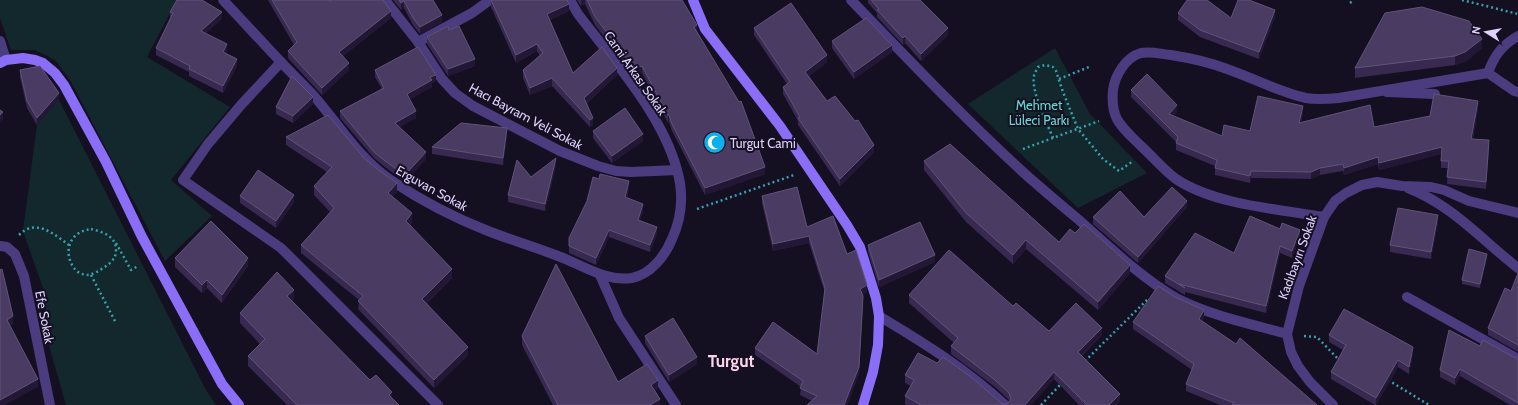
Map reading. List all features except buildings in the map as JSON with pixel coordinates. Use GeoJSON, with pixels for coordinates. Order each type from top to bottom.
{"type":"FeatureCollection","features":[{"type":"Feature","properties":{"kind":"main road"},"geometry":{"type":"LineString","coordinates":[[693,0],[705,29],[780,126],[847,225],[860,247],[876,298],[879,316],[878,345],[873,372],[862,405]]}},
{"type":"Feature","properties":{"kind":"main road"},"geometry":{"type":"LineString","coordinates":[[3,61],[23,58],[43,63],[55,73],[64,85],[106,162],[154,258],[222,384],[238,405]]}},
{"type":"Feature","properties":{"kind":"street","name":"Erguvan Sokak"},"geometry":{"type":"LineString","coordinates":[[223,0],[281,62],[305,85],[346,137],[368,161],[390,180],[444,212],[561,257],[600,275]]}},
{"type":"Feature","properties":{"kind":"street","name":"Hacı Bayram Veli Sokak"},"geometry":{"type":"LineString","coordinates":[[385,0],[418,42],[442,79],[455,93],[473,106],[560,151],[598,166],[616,171],[677,170]]}},
{"type":"Feature","properties":{"kind":"street"},"geometry":{"type":"LineString","coordinates":[[418,42],[472,13],[490,0]]}},
{"type":"Feature","properties":{"kind":"street","name":"Cami Arkası Sokak"},"geometry":{"type":"LineString","coordinates":[[570,0],[578,14],[644,102],[666,142],[677,170],[681,192],[680,214],[668,249],[648,272],[634,278],[617,278],[600,275]]}},
{"type":"Feature","properties":{"kind":"street"},"geometry":{"type":"LineString","coordinates":[[851,0],[923,75],[1024,173],[1112,249],[1160,287],[1180,299],[1207,311],[1229,319],[1287,334]]}},
{"type":"Feature","properties":{"kind":"street"},"geometry":{"type":"LineString","coordinates":[[1488,73],[1493,59],[1501,47],[1518,36]]}},
{"type":"Feature","properties":{"kind":"street"},"geometry":{"type":"LineString","coordinates":[[0,41],[3,61]]}},
{"type":"Feature","properties":{"kind":"street"},"geometry":{"type":"LineString","coordinates":[[1324,217],[1231,201],[1210,195],[1175,178],[1122,127],[1115,116],[1112,102],[1113,87],[1117,75],[1131,58],[1151,52],[1205,61],[1289,93],[1322,100],[1488,73],[1514,91],[1518,92]]}},
{"type":"Feature","properties":{"kind":"street"},"geometry":{"type":"LineString","coordinates":[[281,62],[241,105],[208,144],[183,180],[281,248],[438,405]]}},
{"type":"Feature","properties":{"kind":"street"},"geometry":{"type":"LineString","coordinates":[[1377,92],[1435,94]]}},
{"type":"Feature","properties":{"kind":"street","name":"Kadıbayırı Sokak"},"geometry":{"type":"LineString","coordinates":[[1333,405],[1310,382],[1298,366],[1291,352],[1287,334],[1299,286],[1324,217],[1335,202],[1346,193],[1362,185],[1377,182],[1402,186],[1431,187],[1444,190],[1469,201],[1518,213]]}},
{"type":"Feature","properties":{"kind":"street"},"geometry":{"type":"LineString","coordinates":[[1402,186],[1420,192],[1455,214],[1518,268]]}},
{"type":"Feature","properties":{"kind":"street","name":"Efe Sokak"},"geometry":{"type":"LineString","coordinates":[[0,246],[7,247],[15,254],[24,276],[48,404]]}},
{"type":"Feature","properties":{"kind":"street"},"geometry":{"type":"LineString","coordinates":[[600,275],[619,318],[676,405]]}},
{"type":"Feature","properties":{"kind":"street"},"geometry":{"type":"LineString","coordinates":[[1407,297],[1518,359]]}},
{"type":"Feature","properties":{"kind":"street"},"geometry":{"type":"LineString","coordinates":[[879,316],[935,350],[989,391],[1004,405]]}},
{"type":"Feature","properties":{"kind":"path"},"geometry":{"type":"LineString","coordinates":[[1350,3],[1354,0]]}},
{"type":"Feature","properties":{"kind":"path"},"geometry":{"type":"LineString","coordinates":[[1462,0],[1518,14]]}},
{"type":"Feature","properties":{"kind":"path"},"geometry":{"type":"LineString","coordinates":[[1053,138],[1037,101],[1034,76],[1038,67],[1045,65],[1053,67],[1056,71],[1078,129],[1103,159],[1119,171],[1148,152]]}},
{"type":"Feature","properties":{"kind":"path"},"geometry":{"type":"LineString","coordinates":[[1059,79],[1089,67]]}},
{"type":"Feature","properties":{"kind":"path"},"geometry":{"type":"LineString","coordinates":[[1006,155],[1115,116]]}},
{"type":"Feature","properties":{"kind":"path"},"geometry":{"type":"LineString","coordinates":[[680,214],[810,170]]}},
{"type":"Feature","properties":{"kind":"path"},"geometry":{"type":"LineString","coordinates":[[23,231],[33,227],[43,228],[69,244]]}},
{"type":"Feature","properties":{"kind":"path"},"geometry":{"type":"LineString","coordinates":[[116,243],[115,259],[106,267],[91,275],[84,275],[76,271],[72,266],[69,258],[69,244],[82,230],[91,229],[109,235],[116,243],[131,270],[154,258]]}},
{"type":"Feature","properties":{"kind":"path"},"geometry":{"type":"LineString","coordinates":[[91,275],[116,324]]}},
{"type":"Feature","properties":{"kind":"path"},"geometry":{"type":"LineString","coordinates":[[1080,366],[1160,287]]}},
{"type":"Feature","properties":{"kind":"path"},"geometry":{"type":"LineString","coordinates":[[1287,334],[1317,338],[1338,360],[1344,362]]}},
{"type":"Feature","properties":{"kind":"path"},"geometry":{"type":"LineString","coordinates":[[1383,377],[1428,405]]}},
{"type":"Feature","properties":{"kind":"path"},"geometry":{"type":"LineString","coordinates":[[1040,405],[1063,382]]}},
{"type":"Feature","properties":{"kind":"green space"},"geometry":{"type":"Polygon","coordinates":[[[0,0],[177,0],[147,57],[230,107],[171,180],[212,216],[165,261],[70,80],[55,60],[35,50],[11,50],[0,18],[0,0]]]}},
{"type":"Feature","properties":{"kind":"green space","name":"Mehmet Lüleci Parkı"},"geometry":{"type":"Polygon","coordinates":[[[1055,48],[1090,114],[1147,173],[1078,208],[968,104],[1055,48]]]}},
{"type":"Feature","properties":{"kind":"green space"},"geometry":{"type":"Polygon","coordinates":[[[59,100],[205,388],[216,405],[66,405],[50,349],[44,291],[23,231],[37,125],[59,100]]]}},
{"type":"Feature","properties":{"kind":"place","name":"Turgut Cami"},"geometry":{"type":"Point","coordinates":[715,143]}},
{"type":"Feature","properties":{"kind":"district","name":"Turgut"},"geometry":{"type":"Point","coordinates":[731,361]}}]}
